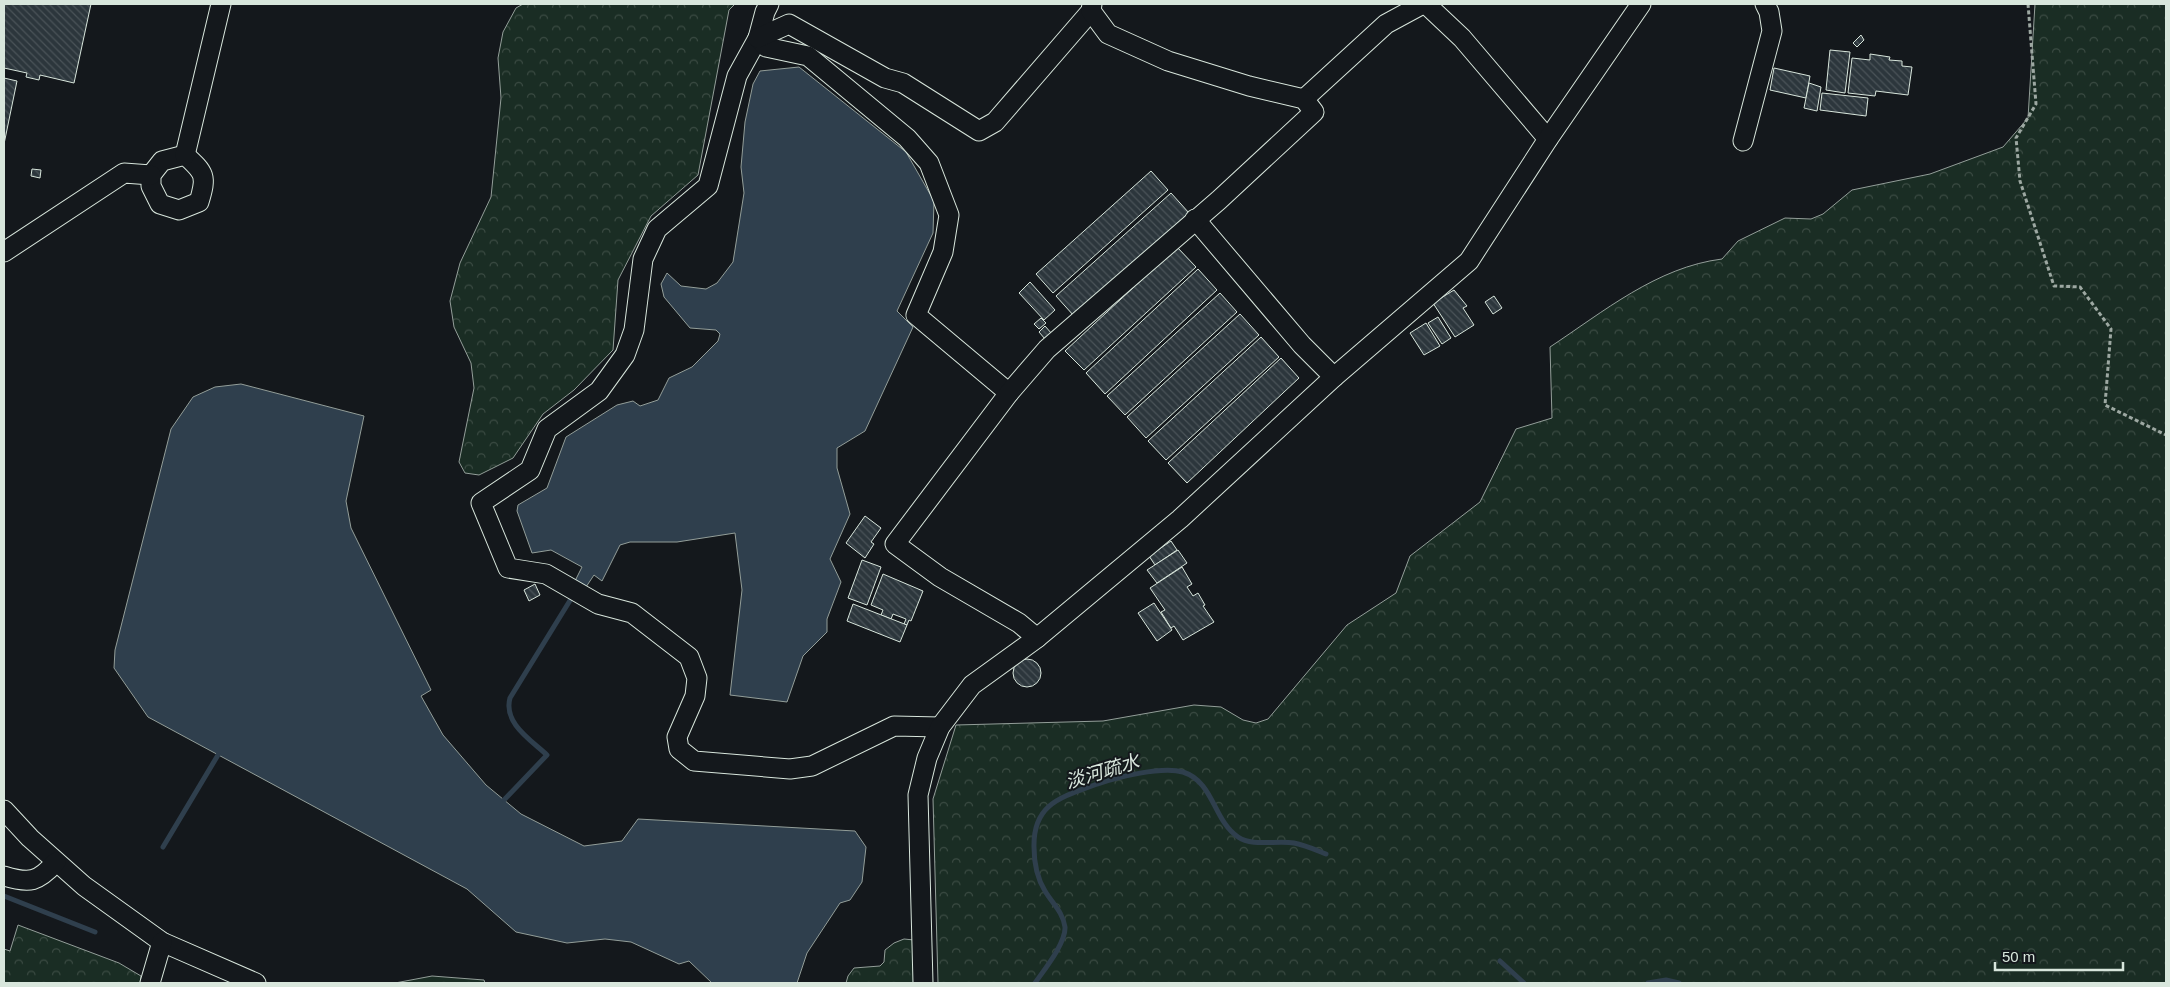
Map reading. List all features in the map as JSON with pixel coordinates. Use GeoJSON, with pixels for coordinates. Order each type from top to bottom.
{"type":"FeatureCollection","features":[{"type":"Feature","properties":{"kind":"street"},"geometry":{"type":"LineString","coordinates":[[185,155],[221,4]]}},
{"type":"Feature","properties":{"kind":"street"},"geometry":{"type":"LineString","coordinates":[[769,4],[758,38],[737,76],[708,186],[657,230],[643,258],[634,330],[625,355],[598,391],[548,429],[530,470],[481,503],[508,568],[546,574],[598,604],[632,613],[689,657],[697,678],[695,696],[677,737],[680,749],[694,761],[790,769],[812,766],[894,726],[940,727]]}},
{"type":"Feature","properties":{"kind":"street"},"geometry":{"type":"LineString","coordinates":[[1304,99],[1386,24],[1424,4],[1462,38],[1548,139]]}},
{"type":"Feature","properties":{"kind":"street"},"geometry":{"type":"LineString","coordinates":[[924,983],[918,795],[927,758],[940,727],[972,685],[1037,638],[1180,518],[1334,377],[1469,261],[1548,139],[1641,4]]}},
{"type":"Feature","properties":{"kind":"street"},"geometry":{"type":"LineString","coordinates":[[1743,141],[1772,31],[1769,12],[1765,4]]}},
{"type":"Feature","properties":{"kind":"street"},"geometry":{"type":"LineString","coordinates":[[758,38],[789,24],[885,78],[903,83],[979,131],[995,122],[1092,8],[1108,34],[1168,61],[1249,86],[1304,99],[1314,112],[1219,200],[1047,349],[1009,393],[894,544],[940,577],[985,605],[1019,623],[1037,638]]}},
{"type":"Feature","properties":{"kind":"street"},"geometry":{"type":"LineString","coordinates":[[758,38],[766,47],[808,56],[907,138],[929,163],[949,216],[944,252],[916,315],[1009,393]]}},
{"type":"Feature","properties":{"kind":"street"},"geometry":{"type":"LineString","coordinates":[[185,155],[199,168],[205,182],[199,202],[179,210],[160,204],[151,186],[151,175],[162,161],[185,155]]}},
{"type":"Feature","properties":{"kind":"street"},"geometry":{"type":"LineString","coordinates":[[4,252],[124,173],[151,175]]}},
{"type":"Feature","properties":{"kind":"street"},"geometry":{"type":"LineString","coordinates":[[1195,220],[1302,344],[1334,377]]}},
{"type":"Feature","properties":{"kind":"street"},"geometry":{"type":"LineString","coordinates":[[4,810],[56,862],[98,897],[162,942],[256,983]]}},
{"type":"Feature","properties":{"kind":"street"},"geometry":{"type":"LineString","coordinates":[[4,876],[20,880],[34,880],[41,877],[56,862]]}},
{"type":"Feature","properties":{"kind":"street"},"geometry":{"type":"LineString","coordinates":[[150,983],[162,942]]}},
{"type":"Feature","properties":{"kind":"path"},"geometry":{"type":"LineString","coordinates":[[2028,4],[2036,104],[2016,138],[2023,190],[2054,286],[2080,287],[2111,329],[2105,404],[2166,435]]}},
{"type":"Feature","properties":{"kind":"green space"},"geometry":{"type":"Polygon","coordinates":[[[523,4],[735,4],[729,10],[698,175],[651,216],[618,280],[613,350],[574,390],[543,414],[513,458],[479,475],[465,473],[459,462],[474,388],[471,363],[454,327],[450,301],[460,263],[491,197],[501,98],[498,58],[503,32],[516,8],[523,4]]]}},
{"type":"Feature","properties":{"kind":"green space"},"geometry":{"type":"Polygon","coordinates":[[[2035,4],[2166,4],[2166,983],[938,983],[933,799],[956,725],[1103,721],[1194,705],[1221,707],[1243,720],[1256,723],[1268,719],[1347,625],[1396,593],[1410,556],[1480,502],[1516,429],[1552,418],[1550,347],[1611,306],[1653,281],[1675,271],[1722,259],[1738,241],[1785,218],[1811,219],[1823,214],[1852,190],[1930,174],[2003,147],[2028,118],[2035,4]]]}},
{"type":"Feature","properties":{"kind":"green space"},"geometry":{"type":"Polygon","coordinates":[[[18,925],[119,963],[141,976],[140,983],[4,983],[4,949],[10,951],[18,925]]]}},
{"type":"Feature","properties":{"kind":"green space"},"geometry":{"type":"Polygon","coordinates":[[[904,939],[914,940],[915,983],[846,983],[848,976],[854,968],[880,966],[884,962],[885,950],[894,943],[904,939]]]}},
{"type":"Feature","properties":{"kind":"green space"},"geometry":{"type":"Polygon","coordinates":[[[432,976],[484,980],[485,983],[395,983],[432,976]]]}},
{"type":"Feature","properties":{"kind":"water"},"geometry":{"type":"Polygon","coordinates":[[[799,67],[906,152],[934,201],[933,233],[897,311],[913,327],[865,431],[837,448],[837,468],[850,514],[830,559],[841,582],[827,619],[827,632],[803,656],[787,702],[730,695],[742,590],[735,533],[677,542],[630,542],[620,545],[602,581],[594,575],[586,587],[575,581],[582,567],[551,550],[532,553],[517,511],[518,505],[547,488],[566,437],[617,405],[633,401],[640,406],[658,400],[669,378],[692,367],[718,341],[720,334],[716,330],[690,328],[664,297],[661,284],[667,273],[681,286],[706,289],[717,283],[733,262],[744,193],[741,167],[745,122],[753,84],[760,71],[799,67]]]}},
{"type":"Feature","properties":{"kind":"water"},"geometry":{"type":"Polygon","coordinates":[[[241,384],[364,416],[346,501],[351,528],[431,690],[421,696],[443,735],[486,785],[521,814],[584,846],[622,841],[638,819],[855,831],[866,847],[862,882],[850,900],[840,903],[807,953],[797,983],[712,983],[689,961],[679,964],[631,942],[605,939],[567,943],[516,932],[467,889],[148,717],[114,668],[115,650],[171,429],[193,397],[215,387],[241,384]]]}},
{"type":"Feature","properties":{"kind":"building"},"geometry":{"type":"Polygon","coordinates":[[[4,4],[91,4],[74,83],[40,75],[39,80],[26,77],[27,73],[4,68],[4,4]]]}},
{"type":"Feature","properties":{"kind":"building"},"geometry":{"type":"Polygon","coordinates":[[[1861,35],[1864,40],[1857,47],[1853,43],[1861,35]]]}},
{"type":"Feature","properties":{"kind":"building"},"geometry":{"type":"Polygon","coordinates":[[[1830,50],[1850,52],[1845,93],[1826,90],[1830,50]]]}},
{"type":"Feature","properties":{"kind":"building"},"geometry":{"type":"Polygon","coordinates":[[[1870,54],[1890,57],[1889,60],[1902,61],[1902,66],[1912,67],[1908,95],[1876,91],[1875,96],[1848,93],[1852,58],[1870,60],[1870,54]]]}},
{"type":"Feature","properties":{"kind":"building"},"geometry":{"type":"Polygon","coordinates":[[[1774,68],[1810,76],[1806,98],[1770,90],[1774,68]]]}},
{"type":"Feature","properties":{"kind":"building"},"geometry":{"type":"Polygon","coordinates":[[[4,78],[17,81],[4,144],[4,78]]]}},
{"type":"Feature","properties":{"kind":"building"},"geometry":{"type":"Polygon","coordinates":[[[1809,83],[1821,87],[1817,111],[1804,108],[1809,83]]]}},
{"type":"Feature","properties":{"kind":"building"},"geometry":{"type":"Polygon","coordinates":[[[1822,93],[1868,98],[1866,116],[1820,110],[1822,93]]]}},
{"type":"Feature","properties":{"kind":"building"},"geometry":{"type":"Polygon","coordinates":[[[32,169],[41,170],[40,178],[31,176],[32,169]]]}},
{"type":"Feature","properties":{"kind":"building"},"geometry":{"type":"Polygon","coordinates":[[[1151,171],[1168,190],[1053,293],[1036,274],[1151,171]]]}},
{"type":"Feature","properties":{"kind":"building"},"geometry":{"type":"Polygon","coordinates":[[[1171,193],[1189,213],[1074,316],[1056,296],[1171,193]]]}},
{"type":"Feature","properties":{"kind":"building"},"geometry":{"type":"Polygon","coordinates":[[[1177,247],[1196,267],[1084,370],[1065,351],[1177,247]]]}},
{"type":"Feature","properties":{"kind":"building"},"geometry":{"type":"Polygon","coordinates":[[[1198,269],[1217,290],[1105,394],[1086,373],[1198,269]]]}},
{"type":"Feature","properties":{"kind":"building"},"geometry":{"type":"Polygon","coordinates":[[[1030,282],[1055,310],[1044,320],[1019,293],[1030,282]]]}},
{"type":"Feature","properties":{"kind":"building"},"geometry":{"type":"Polygon","coordinates":[[[1454,290],[1467,306],[1463,308],[1474,325],[1455,337],[1433,303],[1454,290]]]}},
{"type":"Feature","properties":{"kind":"building"},"geometry":{"type":"Polygon","coordinates":[[[1220,293],[1237,312],[1125,415],[1107,396],[1220,293]]]}},
{"type":"Feature","properties":{"kind":"building"},"geometry":{"type":"Polygon","coordinates":[[[1494,296],[1502,308],[1493,314],[1485,302],[1494,296]]]}},
{"type":"Feature","properties":{"kind":"building"},"geometry":{"type":"Polygon","coordinates":[[[1240,314],[1259,335],[1146,438],[1127,417],[1240,314]]]}},
{"type":"Feature","properties":{"kind":"building"},"geometry":{"type":"Polygon","coordinates":[[[1438,317],[1451,338],[1442,344],[1428,323],[1438,317]]]}},
{"type":"Feature","properties":{"kind":"building"},"geometry":{"type":"Polygon","coordinates":[[[1041,318],[1046,323],[1039,329],[1034,324],[1041,318]]]}},
{"type":"Feature","properties":{"kind":"building"},"geometry":{"type":"Polygon","coordinates":[[[1426,323],[1440,346],[1424,355],[1410,333],[1426,323]]]}},
{"type":"Feature","properties":{"kind":"building"},"geometry":{"type":"Polygon","coordinates":[[[1045,326],[1052,334],[1045,339],[1039,332],[1045,326]]]}},
{"type":"Feature","properties":{"kind":"building"},"geometry":{"type":"Polygon","coordinates":[[[1261,337],[1279,357],[1166,460],[1148,441],[1261,337]]]}},
{"type":"Feature","properties":{"kind":"building"},"geometry":{"type":"Polygon","coordinates":[[[1281,358],[1299,378],[1187,483],[1168,463],[1281,358]]]}},
{"type":"Feature","properties":{"kind":"building"},"geometry":{"type":"Polygon","coordinates":[[[865,516],[881,528],[871,542],[874,544],[865,558],[846,543],[865,516]]]}},
{"type":"Feature","properties":{"kind":"building"},"geometry":{"type":"Polygon","coordinates":[[[1171,541],[1177,550],[1155,565],[1149,556],[1171,541]]]}},
{"type":"Feature","properties":{"kind":"building"},"geometry":{"type":"Polygon","coordinates":[[[1178,550],[1187,563],[1157,583],[1147,570],[1178,550]]]}},
{"type":"Feature","properties":{"kind":"building"},"geometry":{"type":"Polygon","coordinates":[[[862,560],[881,567],[867,605],[848,598],[862,560]]]}},
{"type":"Feature","properties":{"kind":"building"},"geometry":{"type":"Polygon","coordinates":[[[1182,567],[1192,584],[1187,587],[1193,596],[1198,593],[1205,605],[1203,606],[1214,622],[1183,640],[1174,626],[1171,628],[1161,612],[1165,610],[1150,588],[1182,567]]]}},
{"type":"Feature","properties":{"kind":"building"},"geometry":{"type":"Polygon","coordinates":[[[883,574],[923,591],[911,621],[909,620],[907,625],[904,624],[906,619],[893,614],[891,619],[881,615],[883,610],[871,605],[883,574]]]}},
{"type":"Feature","properties":{"kind":"building"},"geometry":{"type":"Polygon","coordinates":[[[535,584],[540,595],[529,601],[524,590],[535,584]]]}},
{"type":"Feature","properties":{"kind":"building"},"geometry":{"type":"Polygon","coordinates":[[[1154,603],[1172,630],[1157,641],[1138,613],[1154,603]]]}},
{"type":"Feature","properties":{"kind":"building"},"geometry":{"type":"Polygon","coordinates":[[[853,604],[907,625],[900,642],[847,621],[853,604]]]}},
{"type":"Feature","properties":{"kind":"building"},"geometry":{"type":"Polygon","coordinates":[[[1027,659],[1037,663],[1041,673],[1037,683],[1027,687],[1017,683],[1013,673],[1017,663],[1027,659]]]}},
{"type":"Feature","properties":{"kind":"waterway"},"geometry":{"type":"LineString","coordinates":[[504,800],[547,755],[526,737],[514,723],[509,707],[510,698],[574,594]]}},
{"type":"Feature","properties":{"kind":"waterway"},"geometry":{"type":"LineString","coordinates":[[163,847],[218,755]]}},
{"type":"Feature","properties":{"kind":"waterway","name":"淡河疏水"},"geometry":{"type":"LineString","coordinates":[[1035,983],[1049,964],[1062,941],[1065,927],[1060,912],[1042,886],[1038,875],[1034,853],[1035,832],[1038,820],[1044,811],[1061,798],[1072,793],[1106,781],[1140,773],[1163,770],[1183,772],[1201,784],[1223,821],[1238,837],[1257,843],[1294,843],[1326,854]]}},
{"type":"Feature","properties":{"kind":"waterway","name":"淡河疏水"},"geometry":{"type":"LineString","coordinates":[[4,896],[95,932]]}},
{"type":"Feature","properties":{"kind":"waterway","name":"淡河疏水"},"geometry":{"type":"LineString","coordinates":[[1500,961],[1524,983]]}},
{"type":"Feature","properties":{"kind":"waterway","name":"淡河疏水"},"geometry":{"type":"LineString","coordinates":[[1648,983],[1666,980],[1679,983]]}}]}
